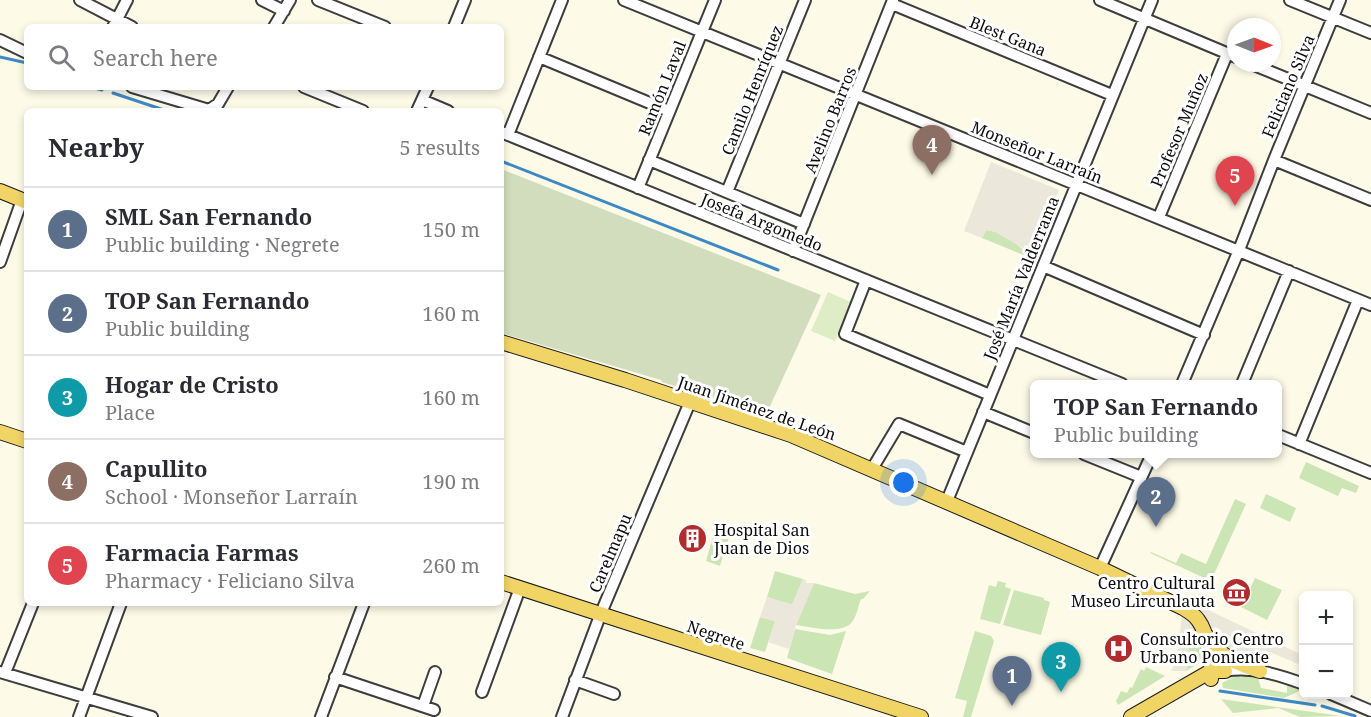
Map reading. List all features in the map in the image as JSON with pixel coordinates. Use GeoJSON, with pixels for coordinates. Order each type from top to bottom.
{"type":"FeatureCollection","features":[{"type":"Feature","properties":{"kind":"main road"},"geometry":{"type":"LineString","coordinates":[[0,192],[24,201]]}},
{"type":"Feature","properties":{"kind":"main road","name":"Juan Jiménez de León"},"geometry":{"type":"LineString","coordinates":[[504,343],[782,431],[946,501],[1100,568],[1183,608],[1194,615],[1212,645],[1225,656],[1260,671]]}},
{"type":"Feature","properties":{"kind":"main road"},"geometry":{"type":"LineString","coordinates":[[0,432],[24,440]]}},
{"type":"Feature","properties":{"kind":"main road","name":"Negrete"},"geometry":{"type":"LineString","coordinates":[[504,583],[601,613],[771,671],[921,717]]}},
{"type":"Feature","properties":{"kind":"main road"},"geometry":{"type":"LineString","coordinates":[[1202,627],[1216,674]]}},
{"type":"Feature","properties":{"kind":"main road"},"geometry":{"type":"LineString","coordinates":[[1131,717],[1216,674]]}},
{"type":"Feature","properties":{"kind":"main road"},"geometry":{"type":"LineString","coordinates":[[1147,717],[1216,674]]}},
{"type":"Feature","properties":{"kind":"street"},"geometry":{"type":"LineString","coordinates":[[80,0],[115,23],[127,0]]}},
{"type":"Feature","properties":{"kind":"street"},"geometry":{"type":"LineString","coordinates":[[262,0],[284,11]]}},
{"type":"Feature","properties":{"kind":"street"},"geometry":{"type":"LineString","coordinates":[[276,24],[290,0]]}},
{"type":"Feature","properties":{"kind":"street"},"geometry":{"type":"LineString","coordinates":[[318,0],[378,24]]}},
{"type":"Feature","properties":{"kind":"street"},"geometry":{"type":"LineString","coordinates":[[454,24],[465,0]]}},
{"type":"Feature","properties":{"kind":"street"},"geometry":{"type":"LineString","coordinates":[[504,134],[562,0]]}},
{"type":"Feature","properties":{"kind":"street","name":"Monseñor Larraín"},"geometry":{"type":"LineString","coordinates":[[624,0],[1371,305]]}},
{"type":"Feature","properties":{"kind":"street","name":"Ramón Laval"},"geometry":{"type":"LineString","coordinates":[[638,188],[715,0]]}},
{"type":"Feature","properties":{"kind":"street","name":"Camilo Henríquez"},"geometry":{"type":"LineString","coordinates":[[727,192],[805,0]]}},
{"type":"Feature","properties":{"kind":"street"},"geometry":{"type":"LineString","coordinates":[[1100,0],[1227,54]]}},
{"type":"Feature","properties":{"kind":"street","name":"José María Valderrama"},"geometry":{"type":"LineString","coordinates":[[946,501],[1152,0]]}},
{"type":"Feature","properties":{"kind":"street"},"geometry":{"type":"LineString","coordinates":[[1290,0],[1371,33]]}},
{"type":"Feature","properties":{"kind":"street","name":"Feliciano Silva"},"geometry":{"type":"LineString","coordinates":[[1184,380],[1340,0]]}},
{"type":"Feature","properties":{"kind":"street","name":"Avelino Barros"},"geometry":{"type":"LineString","coordinates":[[793,251],[893,2]]}},
{"type":"Feature","properties":{"kind":"street","name":"Blest Gana"},"geometry":{"type":"LineString","coordinates":[[893,2],[1112,95]]}},
{"type":"Feature","properties":{"kind":"street"},"geometry":{"type":"LineString","coordinates":[[0,40],[24,52]]}},
{"type":"Feature","properties":{"kind":"street"},"geometry":{"type":"LineString","coordinates":[[539,57],[669,111]]}},
{"type":"Feature","properties":{"kind":"street","name":"Profesor Muñoz"},"geometry":{"type":"LineString","coordinates":[[1159,217],[1227,67]]}},
{"type":"Feature","properties":{"kind":"street"},"geometry":{"type":"LineString","coordinates":[[1271,72],[1371,113]]}},
{"type":"Feature","properties":{"kind":"street"},"geometry":{"type":"LineString","coordinates":[[142,90],[200,108]]}},
{"type":"Feature","properties":{"kind":"street"},"geometry":{"type":"LineString","coordinates":[[215,108],[226,90]]}},
{"type":"Feature","properties":{"kind":"street"},"geometry":{"type":"LineString","coordinates":[[311,90],[356,108]]}},
{"type":"Feature","properties":{"kind":"street"},"geometry":{"type":"LineString","coordinates":[[420,106],[427,90]]}},
{"type":"Feature","properties":{"kind":"street","name":"Josefa Argomedo"},"geometry":{"type":"LineString","coordinates":[[504,134],[1112,380]]}},
{"type":"Feature","properties":{"kind":"street"},"geometry":{"type":"LineString","coordinates":[[649,160],[804,224]]}},
{"type":"Feature","properties":{"kind":"street"},"geometry":{"type":"LineString","coordinates":[[1274,160],[1371,200]]}},
{"type":"Feature","properties":{"kind":"street"},"geometry":{"type":"LineString","coordinates":[[0,262],[24,201]]}},
{"type":"Feature","properties":{"kind":"street"},"geometry":{"type":"LineString","coordinates":[[1043,266],[1204,335]]}},
{"type":"Feature","properties":{"kind":"street"},"geometry":{"type":"LineString","coordinates":[[1244,380],[1289,271]]}},
{"type":"Feature","properties":{"kind":"street"},"geometry":{"type":"LineString","coordinates":[[866,280],[844,334],[990,395]]}},
{"type":"Feature","properties":{"kind":"street"},"geometry":{"type":"LineString","coordinates":[[1299,444],[1358,300]]}},
{"type":"Feature","properties":{"kind":"street","name":"Carelmapu"},"geometry":{"type":"LineString","coordinates":[[562,717],[601,613],[690,402]]}},
{"type":"Feature","properties":{"kind":"street"},"geometry":{"type":"LineString","coordinates":[[983,412],[1030,431]]}},
{"type":"Feature","properties":{"kind":"street"},"geometry":{"type":"LineString","coordinates":[[872,469],[899,424],[967,452]]}},
{"type":"Feature","properties":{"kind":"street"},"geometry":{"type":"LineString","coordinates":[[1282,437],[1371,473]]}},
{"type":"Feature","properties":{"kind":"street"},"geometry":{"type":"LineString","coordinates":[[1096,458],[1141,477]]}},
{"type":"Feature","properties":{"kind":"street"},"geometry":{"type":"LineString","coordinates":[[1100,568],[1150,458]]}},
{"type":"Feature","properties":{"kind":"street"},"geometry":{"type":"LineString","coordinates":[[482,692],[520,588]]}},
{"type":"Feature","properties":{"kind":"street"},"geometry":{"type":"LineString","coordinates":[[32,606],[2,672],[152,717]]}},
{"type":"Feature","properties":{"kind":"street"},"geometry":{"type":"LineString","coordinates":[[79,717],[121,606]]}},
{"type":"Feature","properties":{"kind":"street"},"geometry":{"type":"LineString","coordinates":[[321,717],[363,606]]}},
{"type":"Feature","properties":{"kind":"street"},"geometry":{"type":"LineString","coordinates":[[1216,674],[1240,669],[1260,671],[1299,683]]}},
{"type":"Feature","properties":{"kind":"street"},"geometry":{"type":"LineString","coordinates":[[335,677],[429,708],[435,672]]}},
{"type":"Feature","properties":{"kind":"street"},"geometry":{"type":"LineString","coordinates":[[575,680],[614,694]]}},
{"type":"Feature","properties":{"kind":"street"},"geometry":{"type":"LineString","coordinates":[[1343,699],[1371,711]]}},
{"type":"Feature","properties":{"kind":"green space"},"geometry":{"type":"Polygon","coordinates":[[[504,170],[821,295],[766,415],[661,380],[504,334],[504,170]]]}},
{"type":"Feature","properties":{"kind":"green space"},"geometry":{"type":"Polygon","coordinates":[[[986,230],[1010,239],[1028,257],[982,238],[986,230]]]}},
{"type":"Feature","properties":{"kind":"green space"},"geometry":{"type":"Polygon","coordinates":[[[828,292],[851,302],[835,341],[811,331],[828,292]]]}},
{"type":"Feature","properties":{"kind":"green space"},"geometry":{"type":"Polygon","coordinates":[[[1306,462],[1359,486],[1356,493],[1342,488],[1338,496],[1299,478],[1306,462]]]}},
{"type":"Feature","properties":{"kind":"green space"},"geometry":{"type":"Polygon","coordinates":[[[1266,494],[1296,508],[1290,522],[1260,508],[1266,494]]]}},
{"type":"Feature","properties":{"kind":"green space"},"geometry":{"type":"Polygon","coordinates":[[[1235,499],[1246,504],[1211,581],[1150,553],[1176,563],[1181,553],[1206,564],[1235,499]]]}},
{"type":"Feature","properties":{"kind":"green space"},"geometry":{"type":"Polygon","coordinates":[[[715,529],[730,534],[720,566],[706,561],[715,529]]]}},
{"type":"Feature","properties":{"kind":"green space"},"geometry":{"type":"Polygon","coordinates":[[[775,571],[803,579],[792,605],[767,597],[775,571]]]}},
{"type":"Feature","properties":{"kind":"green space"},"geometry":{"type":"Polygon","coordinates":[[[1255,578],[1282,590],[1267,620],[1241,607],[1255,578]]]}},
{"type":"Feature","properties":{"kind":"green space"},"geometry":{"type":"Polygon","coordinates":[[[998,581],[1006,583],[1005,587],[1011,589],[1000,624],[980,619],[989,585],[996,587],[998,581]]]}},
{"type":"Feature","properties":{"kind":"green space"},"geometry":{"type":"Polygon","coordinates":[[[814,583],[855,594],[870,591],[861,599],[855,617],[847,626],[826,629],[796,625],[814,583]]]}},
{"type":"Feature","properties":{"kind":"green space"},"geometry":{"type":"Polygon","coordinates":[[[1014,590],[1044,598],[1050,602],[1041,635],[1003,625],[1014,590]]]}},
{"type":"Feature","properties":{"kind":"green space"},"geometry":{"type":"Polygon","coordinates":[[[760,617],[775,621],[765,652],[750,648],[760,617]]]}},
{"type":"Feature","properties":{"kind":"green space"},"geometry":{"type":"Polygon","coordinates":[[[795,629],[830,635],[846,631],[832,674],[787,658],[795,629]]]}},
{"type":"Feature","properties":{"kind":"green space"},"geometry":{"type":"Polygon","coordinates":[[[1195,630],[1205,660],[1186,671],[1191,632],[1195,630]]]}},
{"type":"Feature","properties":{"kind":"green space"},"geometry":{"type":"Polygon","coordinates":[[[975,631],[991,636],[994,641],[971,717],[963,717],[967,701],[955,698],[975,631]]]}},
{"type":"Feature","properties":{"kind":"green space"},"geometry":{"type":"Polygon","coordinates":[[[1146,667],[1165,676],[1118,705],[1116,701],[1121,691],[1127,693],[1141,669],[1144,671],[1146,667]]]}},
{"type":"Feature","properties":{"kind":"green space"},"geometry":{"type":"Polygon","coordinates":[[[1235,676],[1258,678],[1261,688],[1287,693],[1287,685],[1299,689],[1299,691],[1284,698],[1223,688],[1222,683],[1235,676]]]}},
{"type":"Feature","properties":{"kind":"green space"},"geometry":{"type":"Polygon","coordinates":[[[1221,699],[1341,716],[1300,717],[1278,708],[1233,713],[1221,699]]]}},
{"type":"Feature","properties":{"kind":"shaded area"},"geometry":{"type":"Polygon","coordinates":[[[991,162],[1059,190],[1031,258],[1021,247],[995,232],[986,230],[982,238],[964,231],[991,162]]]}},
{"type":"Feature","properties":{"kind":"shaded area"},"geometry":{"type":"Polygon","coordinates":[[[803,579],[806,583],[814,583],[796,625],[789,649],[768,642],[775,621],[760,617],[767,597],[792,604],[803,579]]]}},
{"type":"Feature","properties":{"kind":"shaded area"},"geometry":{"type":"Polygon","coordinates":[[[1173,593],[1298,653],[1299,664],[1270,652],[1246,656],[1231,651],[1226,647],[1221,630],[1216,627],[1210,628],[1202,614],[1173,593]]]}},
{"type":"Feature","properties":{"kind":"shaded area"},"geometry":{"type":"Polygon","coordinates":[[[1187,614],[1195,630],[1191,632],[1186,671],[1171,671],[1177,658],[1182,615],[1187,614]]]}},
{"type":"Feature","properties":{"kind":"waterway"},"geometry":{"type":"LineString","coordinates":[[0,57],[24,62]]}},
{"type":"Feature","properties":{"kind":"waterway"},"geometry":{"type":"LineString","coordinates":[[113,93],[158,108]]}},
{"type":"Feature","properties":{"kind":"waterway"},"geometry":{"type":"LineString","coordinates":[[504,162],[778,270]]}},
{"type":"Feature","properties":{"kind":"waterway"},"geometry":{"type":"LineString","coordinates":[[1220,691],[1315,705]]}},
{"type":"Feature","properties":{"kind":"waterway"},"geometry":{"type":"LineString","coordinates":[[1322,706],[1355,716]]}},
{"type":"Feature","properties":{"kind":"place","name":"Capullito"},"geometry":{"type":"Point","coordinates":[932,175]}},
{"type":"Feature","properties":{"kind":"place","name":"Farmacia Farmas"},"geometry":{"type":"Point","coordinates":[1235,206]}},
{"type":"Feature","properties":{"kind":"place","name":"TOP San Fernando"},"geometry":{"type":"Point","coordinates":[1156,527]}},
{"type":"Feature","properties":{"kind":"place","name":"Hospital San Juan de Dios"},"geometry":{"type":"Point","coordinates":[693,539]}},
{"type":"Feature","properties":{"kind":"place","name":"Centro Cultural Museo Lircunlauta"},"geometry":{"type":"Point","coordinates":[1236,592]}},
{"type":"Feature","properties":{"kind":"place","name":"Consultorio Centro Urbano Poniente"},"geometry":{"type":"Point","coordinates":[1119,648]}},
{"type":"Feature","properties":{"kind":"place","name":"Hogar de Cristo"},"geometry":{"type":"Point","coordinates":[1061,692]}},
{"type":"Feature","properties":{"kind":"place","name":"SML San Fernando"},"geometry":{"type":"Point","coordinates":[1012,706]}}]}
